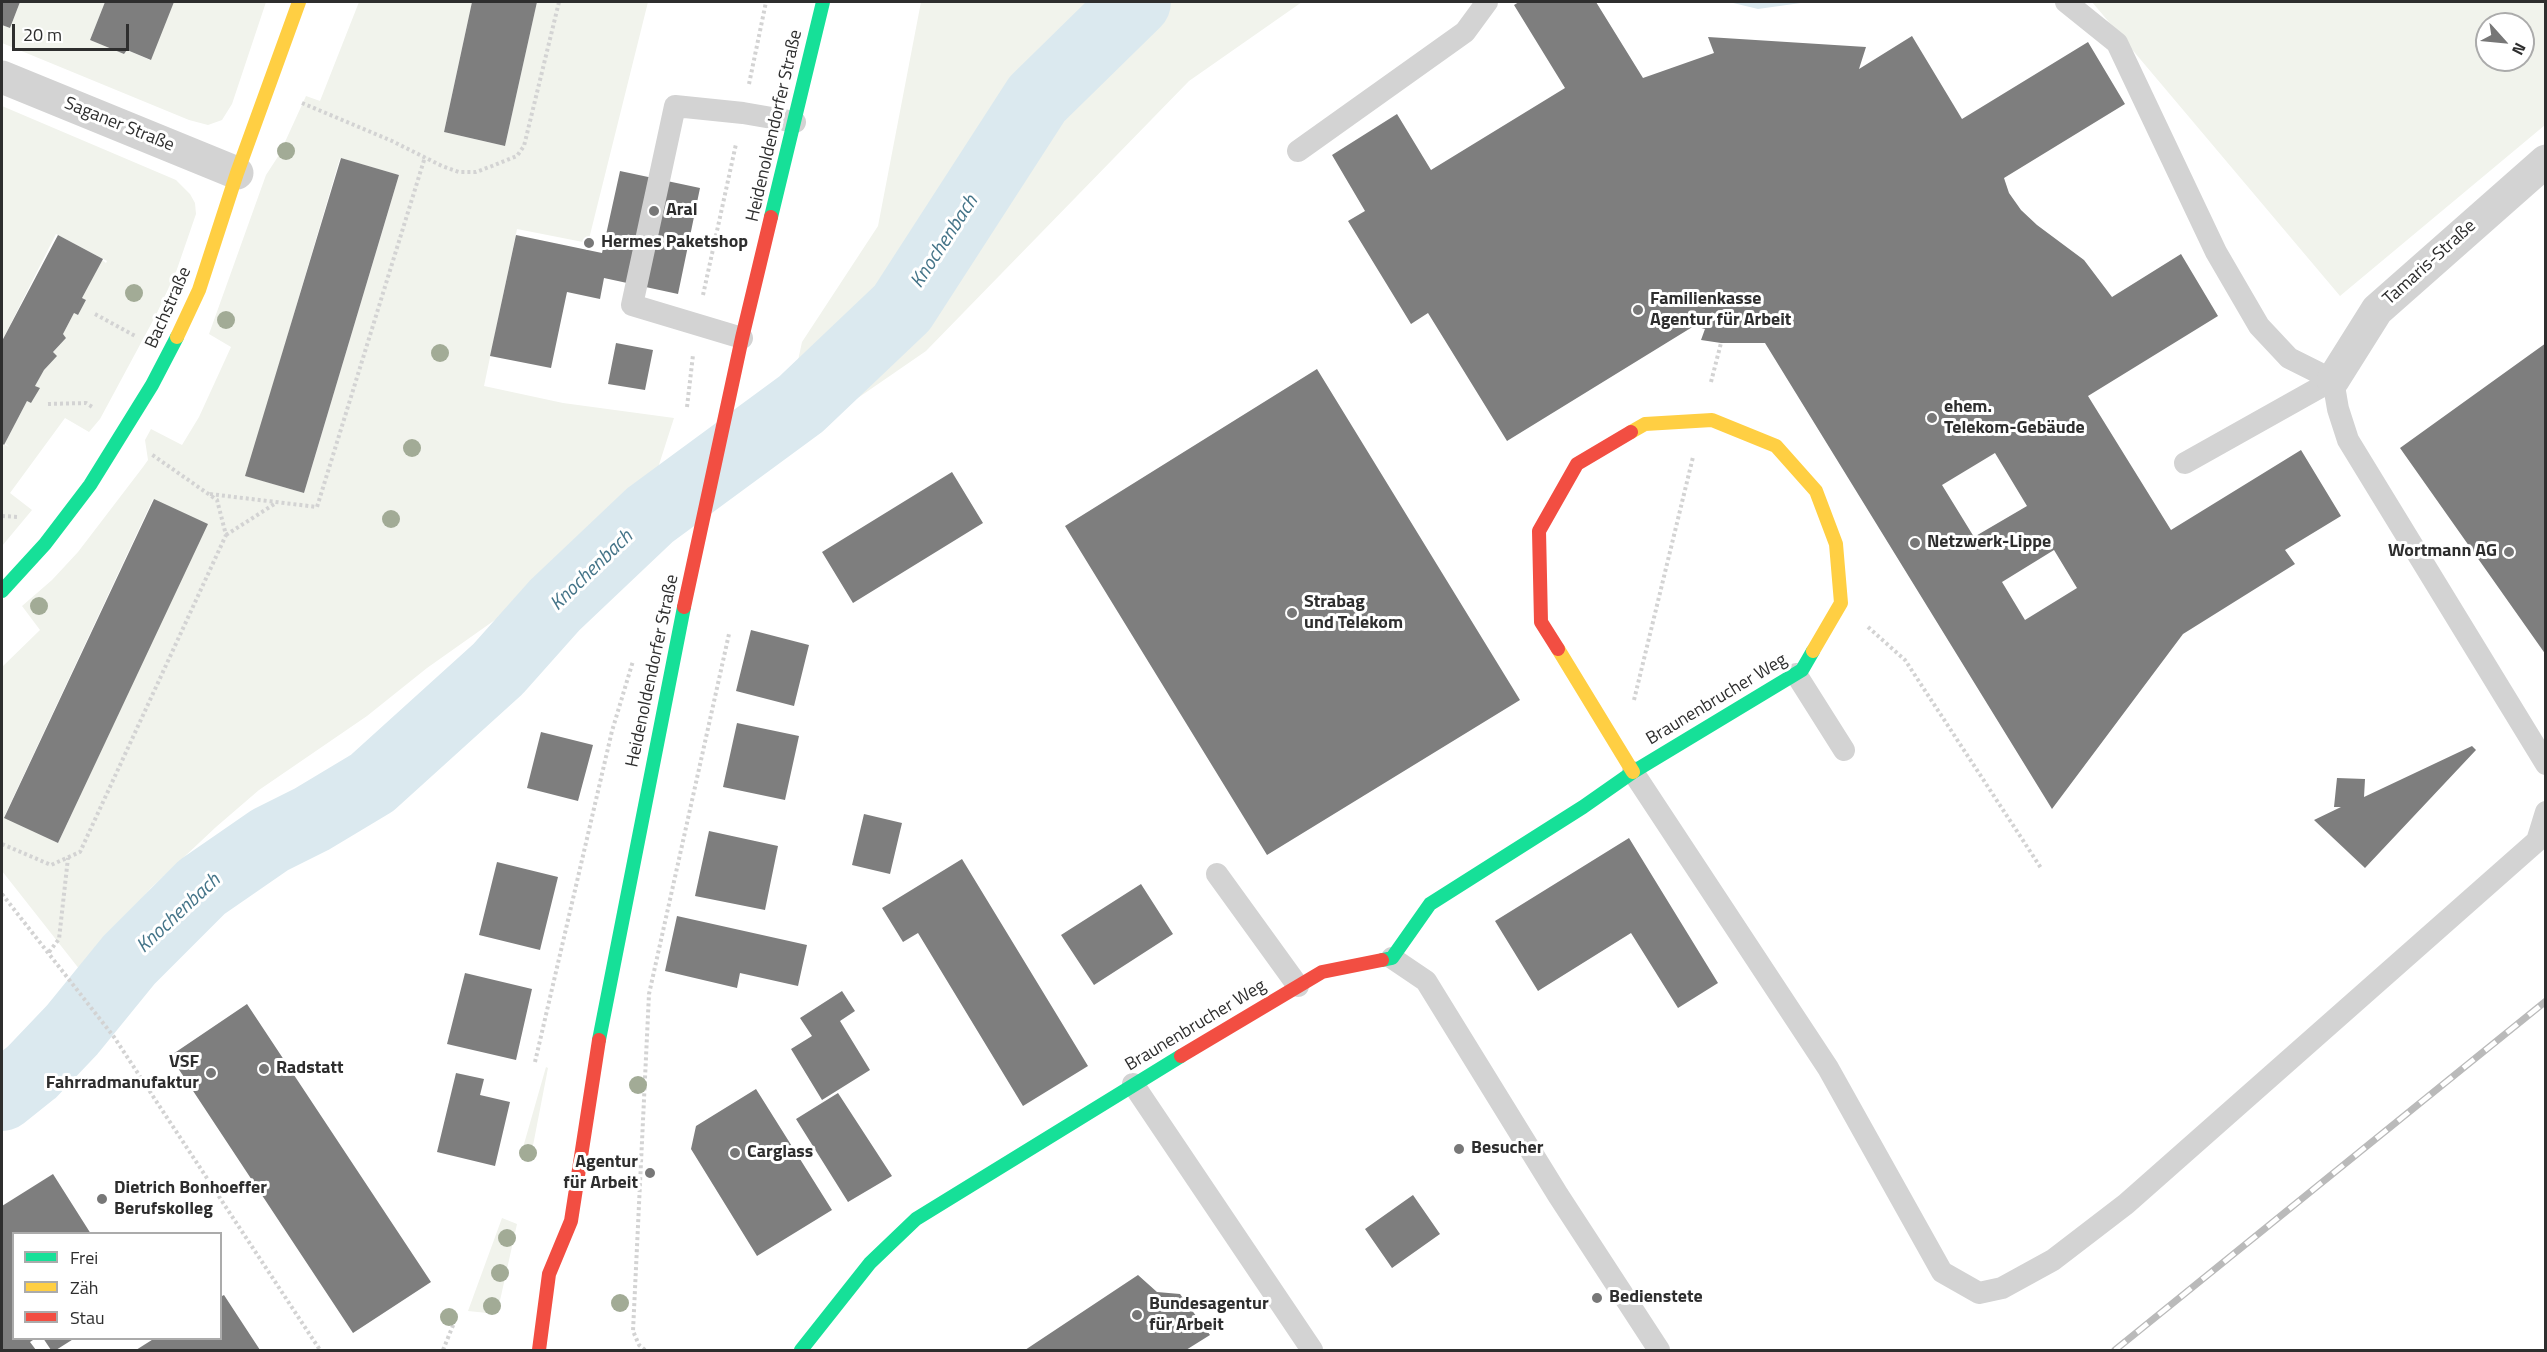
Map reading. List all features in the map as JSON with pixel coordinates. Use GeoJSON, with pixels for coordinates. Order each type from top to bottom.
{"type":"FeatureCollection","features":[{"type":"Feature","properties":{"kind":"street","name":"Bachstraße"},"geometry":{"type":"LineString","coordinates":[[2,591],[45,544],[90,485],[152,386],[199,291],[237,173],[299,2]]}},
{"type":"Feature","properties":{"kind":"street","name":"Heidenoldendorfer Straße"},"geometry":{"type":"LineString","coordinates":[[538,1350],[549,1274],[571,1221],[614,950],[724,418],[823,2]]}},
{"type":"Feature","properties":{"kind":"street","name":"Saganer Straße"},"geometry":{"type":"LineString","coordinates":[[2,77],[237,173]]}},
{"type":"Feature","properties":{"kind":"street","name":"Tamaris-Straße"},"geometry":{"type":"LineString","coordinates":[[2333,380],[2377,310],[2546,161]]}},
{"type":"Feature","properties":{"kind":"street"},"geometry":{"type":"LineString","coordinates":[[1633,772],[1541,621],[1539,531],[1577,464],[1645,424],[1712,420],[1776,446],[1816,491],[1836,544],[1841,603]]}},
{"type":"Feature","properties":{"kind":"street","name":"Braunenbrucher Weg"},"geometry":{"type":"LineString","coordinates":[[801,1350],[870,1263],[916,1219],[1133,1084],[1322,972],[1392,958],[1430,904],[1583,807],[1633,772],[1802,670],[1841,603]]}},
{"type":"Feature","properties":{"kind":"lane"},"geometry":{"type":"LineString","coordinates":[[1298,152],[1465,32],[1487,2]]}},
{"type":"Feature","properties":{"kind":"lane"},"geometry":{"type":"LineString","coordinates":[[2066,2],[2116,43],[2216,252],[2259,326],[2289,358],[2333,380]]}},
{"type":"Feature","properties":{"kind":"lane"},"geometry":{"type":"LineString","coordinates":[[742,338],[632,305],[675,106],[743,113],[795,122]]}},
{"type":"Feature","properties":{"kind":"lane"},"geometry":{"type":"LineString","coordinates":[[2185,463],[2333,380]]}},
{"type":"Feature","properties":{"kind":"lane"},"geometry":{"type":"LineString","coordinates":[[2333,380],[2338,409],[2348,440],[2546,764]]}},
{"type":"Feature","properties":{"kind":"lane"},"geometry":{"type":"LineString","coordinates":[[1796,674],[1844,750]]}},
{"type":"Feature","properties":{"kind":"lane"},"geometry":{"type":"LineString","coordinates":[[1633,772],[1828,1068],[1942,1272],[1979,1293],[2002,1288],[2053,1260],[2126,1204],[2537,841],[2546,812]]}},
{"type":"Feature","properties":{"kind":"lane"},"geometry":{"type":"LineString","coordinates":[[1217,874],[1298,986]]}},
{"type":"Feature","properties":{"kind":"lane"},"geometry":{"type":"LineString","coordinates":[[1392,958],[1426,981],[1500,1102],[1659,1350]]}},
{"type":"Feature","properties":{"kind":"lane"},"geometry":{"type":"LineString","coordinates":[[1133,1084],[1312,1350]]}},
{"type":"Feature","properties":{"kind":"path"},"geometry":{"type":"LineString","coordinates":[[268,88],[459,172],[476,172],[517,156],[524,146],[559,2]]}},
{"type":"Feature","properties":{"kind":"path"},"geometry":{"type":"LineString","coordinates":[[686,418],[696,325],[766,2]]}},
{"type":"Feature","properties":{"kind":"path"},"geometry":{"type":"LineString","coordinates":[[209,494],[317,507],[424,157]]}},
{"type":"Feature","properties":{"kind":"path"},"geometry":{"type":"LineString","coordinates":[[95,314],[134,336]]}},
{"type":"Feature","properties":{"kind":"path"},"geometry":{"type":"LineString","coordinates":[[1633,702],[1721,343]]}},
{"type":"Feature","properties":{"kind":"path"},"geometry":{"type":"LineString","coordinates":[[48,404],[86,403],[92,407]]}},
{"type":"Feature","properties":{"kind":"path"},"geometry":{"type":"LineString","coordinates":[[122,435],[217,500],[226,535]]}},
{"type":"Feature","properties":{"kind":"path"},"geometry":{"type":"LineString","coordinates":[[2,844],[51,865],[80,852],[226,535],[277,502]]}},
{"type":"Feature","properties":{"kind":"path"},"geometry":{"type":"LineString","coordinates":[[1841,603],[1905,660],[2041,868]]}},
{"type":"Feature","properties":{"kind":"path"},"geometry":{"type":"LineString","coordinates":[[645,1350],[639,1345],[633,1331],[649,990],[729,634]]}},
{"type":"Feature","properties":{"kind":"path"},"geometry":{"type":"LineString","coordinates":[[535,1062],[612,731],[635,652]]}},
{"type":"Feature","properties":{"kind":"path"},"geometry":{"type":"LineString","coordinates":[[50,954],[59,939],[68,858]]}},
{"type":"Feature","properties":{"kind":"path"},"geometry":{"type":"LineString","coordinates":[[2,894],[114,1037],[320,1350]]}},
{"type":"Feature","properties":{"kind":"path"},"geometry":{"type":"LineString","coordinates":[[443,1350],[454,1323]]}},
{"type":"Feature","properties":{"kind":"shaded area"},"geometry":{"type":"Polygon","coordinates":[[[20,2],[105,2],[90,40],[124,54],[127,50],[150,60],[174,2],[266,2],[232,104],[222,120],[208,125],[189,120],[2,43],[2,25],[10,28],[20,2]]]}},
{"type":"Feature","properties":{"kind":"shaded area"},"geometry":{"type":"Polygon","coordinates":[[[359,2],[472,2],[444,132],[505,146],[537,2],[648,2],[588,243],[517,229],[484,386],[563,403],[674,418],[657,471],[526,598],[427,668],[367,716],[259,790],[151,888],[80,970],[2,871],[2,667],[40,630],[22,606],[52,580],[78,552],[143,467],[148,460],[145,440],[151,429],[182,445],[199,417],[231,347],[209,334],[266,175],[279,155],[306,96],[320,101],[359,2]],[[340,158],[246,476],[304,493],[399,175],[340,158]],[[153,499],[4,817],[58,843],[207,524],[153,499]]]}},
{"type":"Feature","properties":{"kind":"shaded area"},"geometry":{"type":"Polygon","coordinates":[[[921,2],[1302,2],[1189,81],[926,351],[778,453],[802,342],[878,226],[921,2]]]}},
{"type":"Feature","properties":{"kind":"shaded area"},"geometry":{"type":"Polygon","coordinates":[[[1729,2],[1808,2],[1758,9],[1729,2]]]}},
{"type":"Feature","properties":{"kind":"shaded area"},"geometry":{"type":"Polygon","coordinates":[[[2092,2],[2545,2],[2545,125],[2340,296],[2092,2]]]}},
{"type":"Feature","properties":{"kind":"shaded area"},"geometry":{"type":"Polygon","coordinates":[[[2,106],[176,180],[190,194],[195,203],[196,214],[176,272],[156,315],[100,419],[89,432],[65,418],[10,493],[32,510],[2,546],[2,443],[9,447],[5,443],[27,401],[31,403],[39,388],[35,386],[44,370],[56,356],[53,352],[66,338],[63,334],[74,313],[78,315],[86,300],[82,298],[102,260],[106,263],[107,261],[56,234],[2,341],[2,106]]]}},
{"type":"Feature","properties":{"kind":"shaded area"},"geometry":{"type":"Polygon","coordinates":[[[546,1067],[548,1068],[530,1161],[520,1158],[546,1067]]]}},
{"type":"Feature","properties":{"kind":"shaded area"},"geometry":{"type":"Polygon","coordinates":[[[502,1218],[517,1224],[497,1314],[468,1311],[502,1218]]]}},
{"type":"Feature","properties":{"kind":"building"},"geometry":{"type":"Polygon","coordinates":[[[2,2],[20,2],[10,28],[2,25],[2,2]]]}},
{"type":"Feature","properties":{"kind":"building"},"geometry":{"type":"Polygon","coordinates":[[[105,2],[174,2],[151,60],[127,50],[124,54],[90,40],[105,2]]]}},
{"type":"Feature","properties":{"kind":"building"},"geometry":{"type":"Polygon","coordinates":[[[472,2],[537,2],[505,146],[444,132],[472,2]]]}},
{"type":"Feature","properties":{"kind":"building","name":"ehem. Telekom-Gebäude"},"geometry":{"type":"Polygon","coordinates":[[[1519,2],[1596,2],[1643,78],[1714,53],[1708,37],[1866,47],[1859,69],[1912,36],[1962,119],[2088,42],[2125,104],[2004,178],[2009,193],[2021,210],[2037,225],[2084,260],[2112,297],[2181,254],[2218,316],[2088,396],[2171,530],[2301,450],[2341,516],[2285,550],[2295,564],[2183,634],[2052,809],[1765,343],[1721,343],[1701,340],[1705,329],[1694,326],[1507,441],[1428,313],[1411,324],[1348,221],[1365,211],[1332,155],[1397,114],[1431,170],[1565,88],[1514,5],[1519,2]],[[1995,453],[1942,485],[1974,537],[2027,506],[1995,453]],[[2054,550],[2002,582],[2025,620],[2077,588],[2054,550]]]}},
{"type":"Feature","properties":{"kind":"building"},"geometry":{"type":"Polygon","coordinates":[[[341,158],[399,175],[304,493],[245,476],[341,158]]]}},
{"type":"Feature","properties":{"kind":"building"},"geometry":{"type":"Polygon","coordinates":[[[620,171],[700,188],[678,294],[604,278],[600,299],[567,292],[551,368],[490,356],[516,235],[602,253],[620,171]]]}},
{"type":"Feature","properties":{"kind":"building"},"geometry":{"type":"Polygon","coordinates":[[[58,235],[103,259],[82,298],[86,300],[78,315],[74,313],[63,334],[66,338],[53,352],[57,356],[44,370],[35,386],[40,388],[31,403],[27,401],[4,445],[2,443],[2,341],[58,235]]]}},
{"type":"Feature","properties":{"kind":"building"},"geometry":{"type":"Polygon","coordinates":[[[616,343],[653,350],[645,390],[608,384],[616,343]]]}},
{"type":"Feature","properties":{"kind":"building","name":"Wortmann AG"},"geometry":{"type":"Polygon","coordinates":[[[2546,343],[2546,655],[2400,448],[2546,343]]]}},
{"type":"Feature","properties":{"kind":"building","name":"Strabag und Telekom"},"geometry":{"type":"Polygon","coordinates":[[[1317,369],[1520,700],[1267,855],[1065,526],[1317,369]]]}},
{"type":"Feature","properties":{"kind":"building"},"geometry":{"type":"Polygon","coordinates":[[[952,472],[983,523],[853,603],[822,552],[952,472]]]}},
{"type":"Feature","properties":{"kind":"building"},"geometry":{"type":"Polygon","coordinates":[[[154,499],[208,524],[58,843],[4,818],[154,499]]]}},
{"type":"Feature","properties":{"kind":"building"},"geometry":{"type":"Polygon","coordinates":[[[751,630],[809,645],[794,706],[736,691],[751,630]]]}},
{"type":"Feature","properties":{"kind":"building"},"geometry":{"type":"Polygon","coordinates":[[[737,723],[799,736],[785,800],[723,787],[737,723]]]}},
{"type":"Feature","properties":{"kind":"building"},"geometry":{"type":"Polygon","coordinates":[[[541,732],[593,745],[578,801],[527,788],[541,732]]]}},
{"type":"Feature","properties":{"kind":"building"},"geometry":{"type":"Polygon","coordinates":[[[2472,746],[2476,750],[2365,868],[2314,820],[2341,807],[2334,807],[2337,778],[2365,779],[2364,797],[2472,746]]]}},
{"type":"Feature","properties":{"kind":"building"},"geometry":{"type":"Polygon","coordinates":[[[864,814],[902,823],[890,874],[852,865],[864,814]]]}},
{"type":"Feature","properties":{"kind":"building"},"geometry":{"type":"Polygon","coordinates":[[[709,831],[778,846],[765,910],[695,896],[709,831]]]}},
{"type":"Feature","properties":{"kind":"building"},"geometry":{"type":"Polygon","coordinates":[[[1629,838],[1718,983],[1678,1008],[1631,933],[1538,991],[1495,921],[1629,838]]]}},
{"type":"Feature","properties":{"kind":"building"},"geometry":{"type":"Polygon","coordinates":[[[962,859],[1088,1066],[1023,1106],[918,933],[903,942],[882,908],[962,859]]]}},
{"type":"Feature","properties":{"kind":"building"},"geometry":{"type":"Polygon","coordinates":[[[497,862],[558,877],[540,950],[479,935],[497,862]]]}},
{"type":"Feature","properties":{"kind":"building"},"geometry":{"type":"Polygon","coordinates":[[[1141,884],[1173,934],[1094,985],[1061,935],[1141,884]]]}},
{"type":"Feature","properties":{"kind":"building"},"geometry":{"type":"Polygon","coordinates":[[[677,916],[807,945],[798,986],[740,973],[737,988],[665,971],[677,916]]]}},
{"type":"Feature","properties":{"kind":"building"},"geometry":{"type":"Polygon","coordinates":[[[465,973],[532,989],[516,1060],[447,1044],[465,973]]]}},
{"type":"Feature","properties":{"kind":"building"},"geometry":{"type":"Polygon","coordinates":[[[842,991],[855,1011],[840,1021],[870,1070],[822,1100],[791,1049],[812,1036],[800,1018],[842,991]]]}},
{"type":"Feature","properties":{"kind":"building"},"geometry":{"type":"Polygon","coordinates":[[[247,1004],[431,1282],[353,1333],[170,1056],[247,1004]]]}},
{"type":"Feature","properties":{"kind":"building"},"geometry":{"type":"Polygon","coordinates":[[[456,1073],[484,1079],[480,1095],[510,1102],[495,1166],[437,1152],[456,1073]]]}},
{"type":"Feature","properties":{"kind":"building"},"geometry":{"type":"Polygon","coordinates":[[[756,1089],[832,1210],[757,1256],[691,1149],[696,1126],[756,1089]]]}},
{"type":"Feature","properties":{"kind":"building"},"geometry":{"type":"Polygon","coordinates":[[[838,1093],[892,1176],[848,1202],[796,1119],[838,1093]]]}},
{"type":"Feature","properties":{"kind":"building"},"geometry":{"type":"Polygon","coordinates":[[[53,1174],[90,1232],[12,1232],[12,1340],[33,1340],[30,1342],[36,1350],[2,1350],[2,1206],[53,1174]]]}},
{"type":"Feature","properties":{"kind":"building"},"geometry":{"type":"Polygon","coordinates":[[[1413,1195],[1440,1234],[1392,1268],[1365,1229],[1413,1195]]]}},
{"type":"Feature","properties":{"kind":"building","name":"Bundesagentur für Arbeit"},"geometry":{"type":"Polygon","coordinates":[[[1138,1275],[1157,1292],[1180,1294],[1210,1335],[1186,1350],[1025,1350],[1138,1275]]]}},
{"type":"Feature","properties":{"kind":"building"},"geometry":{"type":"Polygon","coordinates":[[[224,1295],[260,1350],[136,1350],[152,1340],[222,1340],[222,1296],[224,1295]]]}},
{"type":"Feature","properties":{"kind":"building"},"geometry":{"type":"Polygon","coordinates":[[[44,1340],[72,1340],[56,1350],[51,1350],[44,1340]]]}},
{"type":"Feature","properties":{"kind":"waterway","name":"Knochenbach"},"geometry":{"type":"LineString","coordinates":[[2,1096],[32,1072],[72,1030],[129,960],[202,887],[270,840],[312,819],[372,783],[498,669],[555,605],[650,515],[801,404],[902,308],[1037,99],[1136,2]]}},
{"type":"Feature","properties":{"kind":"railway"},"geometry":{"type":"LineString","coordinates":[[2115,1350],[2546,1001]]}},
{"type":"Feature","properties":{"kind":"traffic: fast"},"geometry":{"type":"LineString","coordinates":[[771,217],[823,2]]}},
{"type":"Feature","properties":{"kind":"traffic: fast"},"geometry":{"type":"LineString","coordinates":[[2,591],[45,544],[90,485],[152,385],[177,337]]}},
{"type":"Feature","properties":{"kind":"traffic: fast"},"geometry":{"type":"LineString","coordinates":[[599,1040],[684,607]]}},
{"type":"Feature","properties":{"kind":"traffic: fast"},"geometry":{"type":"LineString","coordinates":[[1382,960],[1392,958],[1430,904],[1583,807],[1633,772],[1802,670],[1813,651]]}},
{"type":"Feature","properties":{"kind":"traffic: fast"},"geometry":{"type":"LineString","coordinates":[[801,1350],[870,1263],[916,1219],[1181,1056]]}},
{"type":"Feature","properties":{"kind":"traffic: slow"},"geometry":{"type":"LineString","coordinates":[[177,337],[199,290],[237,173],[299,2]]}},
{"type":"Feature","properties":{"kind":"traffic: slow"},"geometry":{"type":"LineString","coordinates":[[1631,432],[1645,424],[1712,420],[1776,446],[1816,491],[1836,544],[1841,603],[1813,651]]}},
{"type":"Feature","properties":{"kind":"traffic: slow"},"geometry":{"type":"LineString","coordinates":[[1558,649],[1633,772]]}},
{"type":"Feature","properties":{"kind":"traffic: jam"},"geometry":{"type":"LineString","coordinates":[[684,607],[742,338],[771,217]]}},
{"type":"Feature","properties":{"kind":"traffic: jam"},"geometry":{"type":"LineString","coordinates":[[1558,649],[1541,622],[1539,531],[1577,464],[1631,432]]}},
{"type":"Feature","properties":{"kind":"traffic: jam"},"geometry":{"type":"LineString","coordinates":[[1181,1056],[1322,972],[1382,960]]}},
{"type":"Feature","properties":{"kind":"traffic: jam"},"geometry":{"type":"LineString","coordinates":[[539,1350],[549,1274],[571,1221],[599,1040]]}},
{"type":"Feature","properties":{"kind":"place","name":"Aral"},"geometry":{"type":"Point","coordinates":[654,211]}},
{"type":"Feature","properties":{"kind":"place","name":"Hermes Paketshop"},"geometry":{"type":"Point","coordinates":[589,243]}},
{"type":"Feature","properties":{"kind":"place","name":"Familienkasse Agentur für Arbeit"},"geometry":{"type":"Point","coordinates":[1638,310]}},
{"type":"Feature","properties":{"kind":"place","name":"ehem. Telekom-Gebäude"},"geometry":{"type":"Point","coordinates":[1932,418]}},
{"type":"Feature","properties":{"kind":"place","name":"Netzwerk-Lippe"},"geometry":{"type":"Point","coordinates":[1915,543]}},
{"type":"Feature","properties":{"kind":"place","name":"Wortmann AG"},"geometry":{"type":"Point","coordinates":[2509,552]}},
{"type":"Feature","properties":{"kind":"place","name":"Strabag und Telekom"},"geometry":{"type":"Point","coordinates":[1292,613]}},
{"type":"Feature","properties":{"kind":"place","name":"Radstatt"},"geometry":{"type":"Point","coordinates":[264,1069]}},
{"type":"Feature","properties":{"kind":"place","name":"VSF Fahrradmanufaktur"},"geometry":{"type":"Point","coordinates":[211,1073]}},
{"type":"Feature","properties":{"kind":"place","name":"Besucher"},"geometry":{"type":"Point","coordinates":[1459,1149]}},
{"type":"Feature","properties":{"kind":"place","name":"Carglass"},"geometry":{"type":"Point","coordinates":[735,1153]}},
{"type":"Feature","properties":{"kind":"place","name":"Agentur für Arbeit"},"geometry":{"type":"Point","coordinates":[650,1173]}},
{"type":"Feature","properties":{"kind":"place","name":"Dietrich Bonhoeffer Berufskolleg"},"geometry":{"type":"Point","coordinates":[102,1199]}},
{"type":"Feature","properties":{"kind":"place","name":"Bedienstete"},"geometry":{"type":"Point","coordinates":[1597,1298]}},
{"type":"Feature","properties":{"kind":"place","name":"Bundesagentur für Arbeit"},"geometry":{"type":"Point","coordinates":[1137,1315]}}]}
